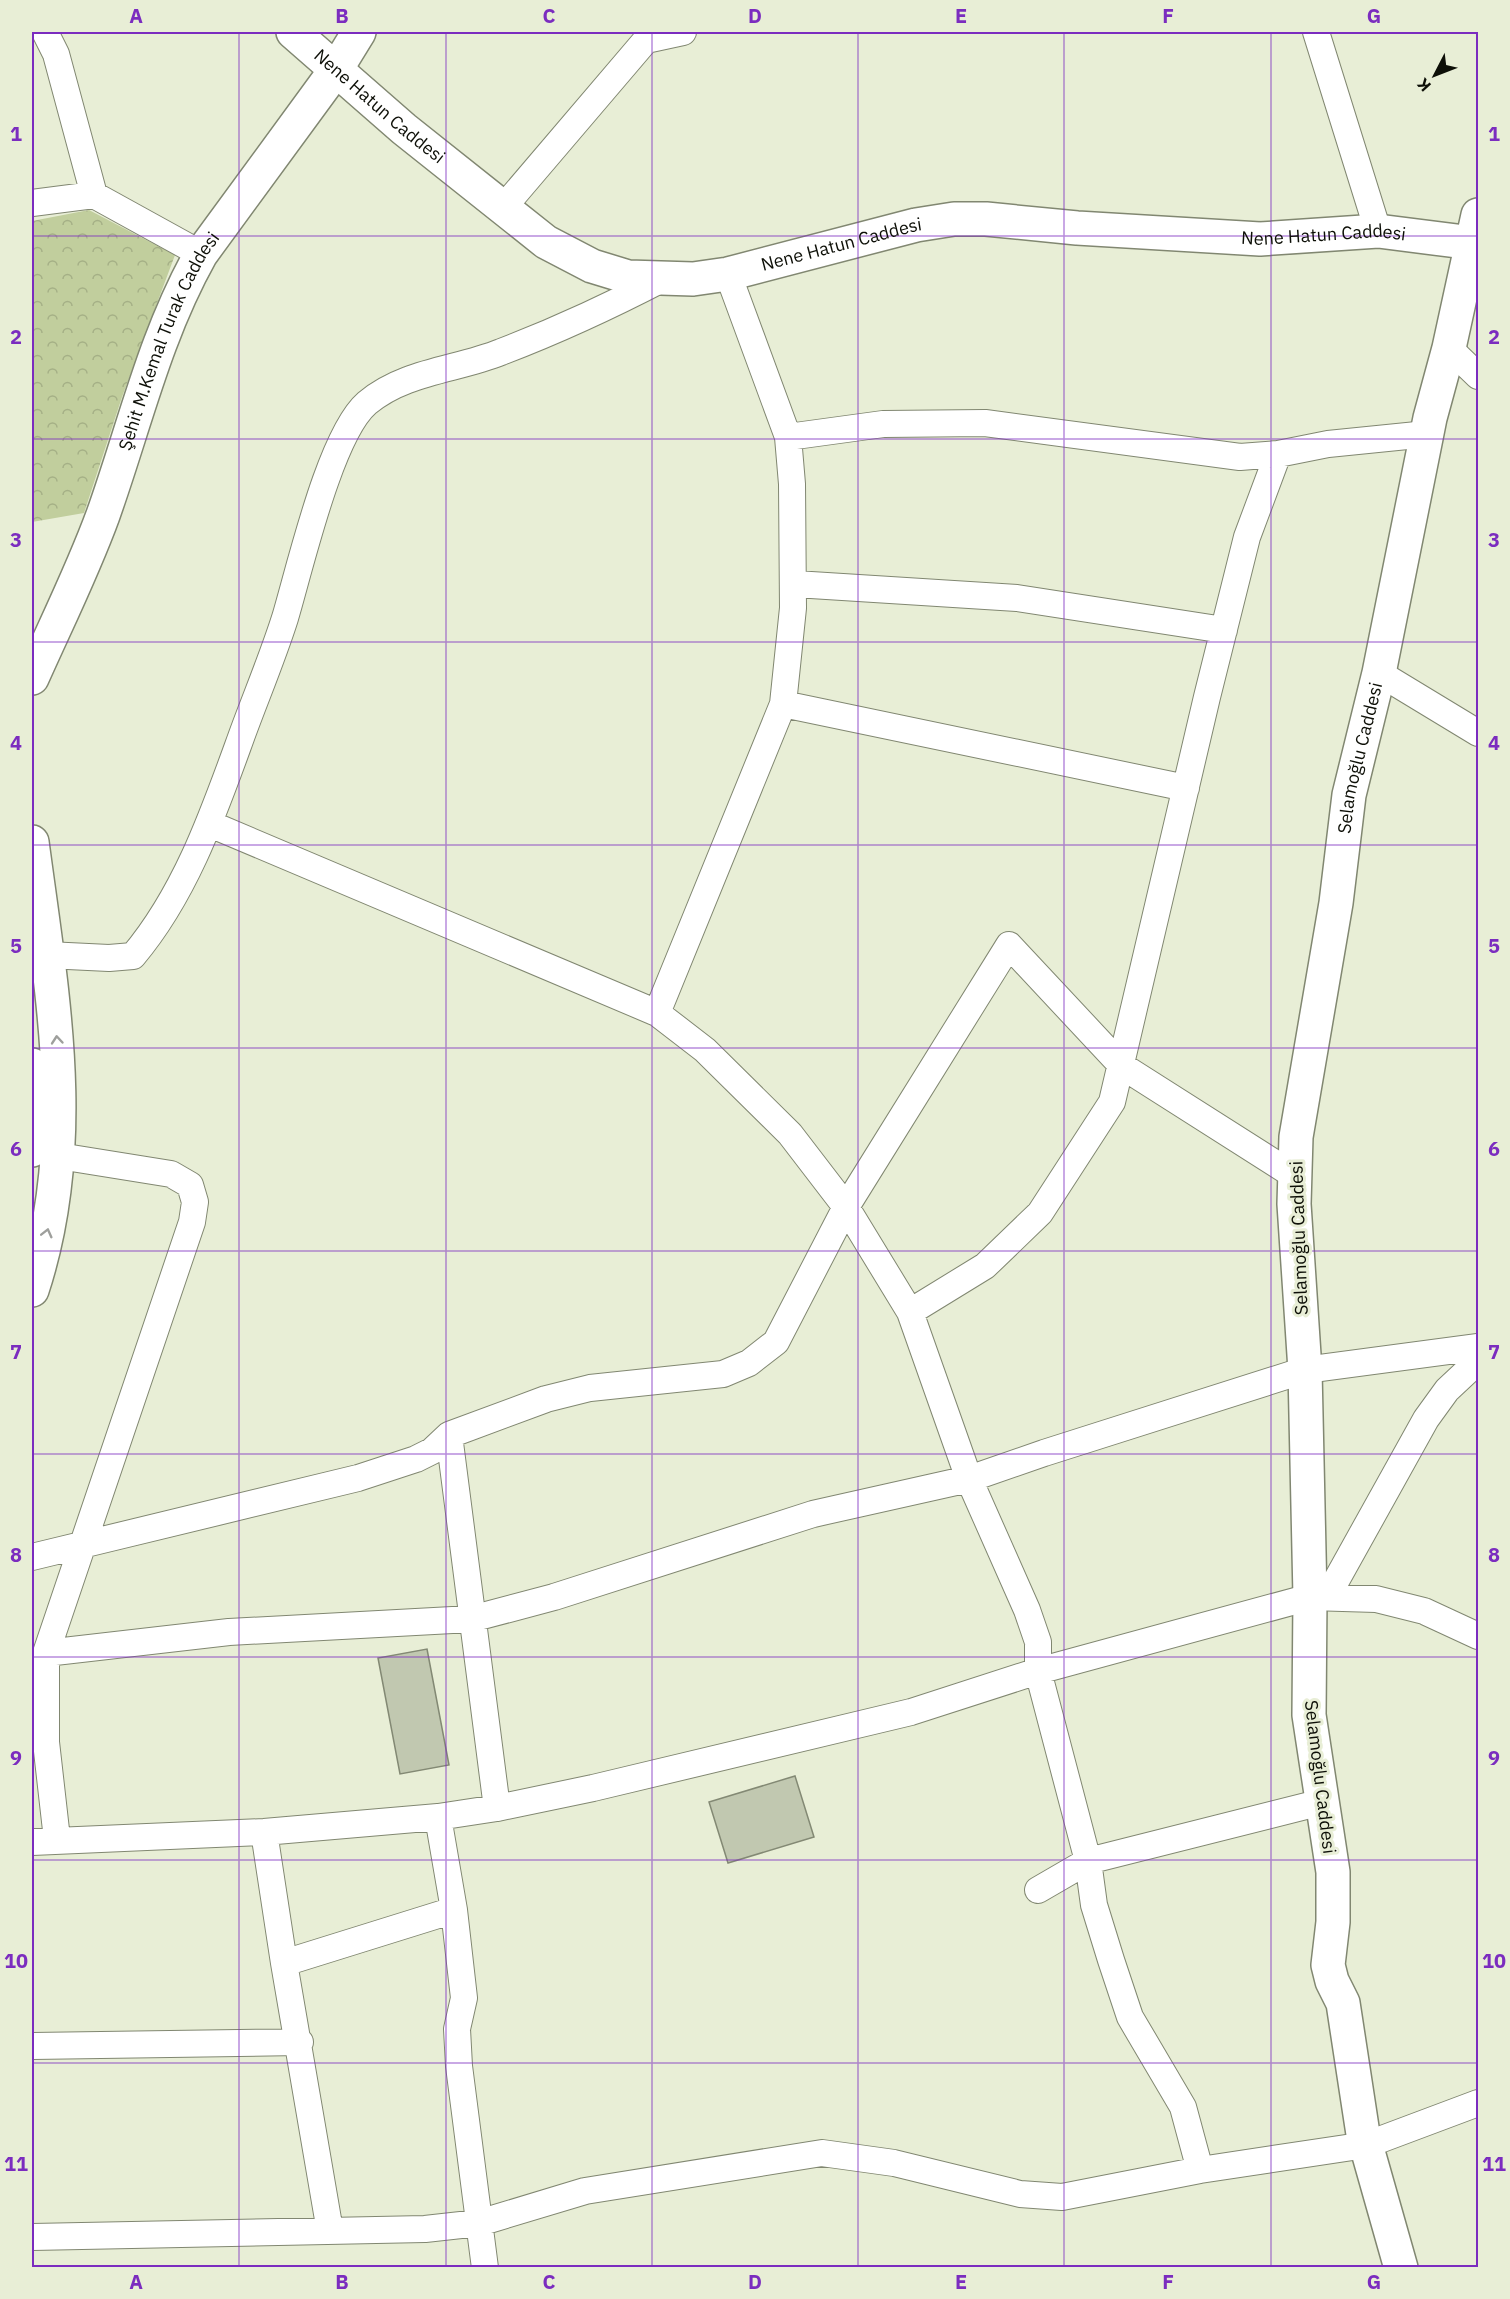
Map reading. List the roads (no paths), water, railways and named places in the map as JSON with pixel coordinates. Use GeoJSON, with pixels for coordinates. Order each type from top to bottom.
{"type":"FeatureCollection","features":[{"type":"Feature","properties":{"kind":"street"},"geometry":{"type":"LineString","coordinates":[[45,32],[56,54],[93,195]]}},
{"type":"Feature","properties":{"kind":"street","name":"Nene Hatun Caddesi"},"geometry":{"type":"LineString","coordinates":[[293,32],[335,71],[502,209],[546,242],[592,266],[628,277],[693,279],[728,274],[916,225],[954,219],[986,219],[1260,239],[1378,231],[1476,229]]}},
{"type":"Feature","properties":{"kind":"street","name":"Şehit M.Kemal Turak Caddesi"},"geometry":{"type":"LineString","coordinates":[[32,678],[103,516],[132,419],[163,334],[185,283],[201,254],[335,71],[359,32]]}},
{"type":"Feature","properties":{"kind":"street"},"geometry":{"type":"LineString","coordinates":[[502,209],[643,36],[683,32]]}},
{"type":"Feature","properties":{"kind":"street"},"geometry":{"type":"LineString","coordinates":[[1316,32],[1378,231]]}},
{"type":"Feature","properties":{"kind":"street"},"geometry":{"type":"LineString","coordinates":[[32,203],[93,195],[201,254]]}},
{"type":"Feature","properties":{"kind":"street","name":"Selamoğlu Caddesi"},"geometry":{"type":"LineString","coordinates":[[1401,2268],[1366,2145],[1343,2003],[1332,1981],[1328,1965],[1333,1922],[1333,1872],[1309,1715],[1319,1597],[1294,1204],[1296,1137],[1336,903],[1350,795],[1379,673],[1427,434],[1476,229]]}},
{"type":"Feature","properties":{"kind":"street"},"geometry":{"type":"LineString","coordinates":[[657,1014],[783,704],[795,584],[788,437],[728,274]]}},
{"type":"Feature","properties":{"kind":"street"},"geometry":{"type":"LineString","coordinates":[[47,955],[109,958],[133,956],[151,934],[210,824],[284,621],[322,493],[345,434],[367,403],[407,379],[499,353],[596,313],[662,279]]}},
{"type":"Feature","properties":{"kind":"street"},"geometry":{"type":"LineString","coordinates":[[1449,348],[1479,376]]}},
{"type":"Feature","properties":{"kind":"street"},"geometry":{"type":"LineString","coordinates":[[788,437],[883,423],[985,423],[1240,457],[1278,454],[1328,444],[1427,434]]}},
{"type":"Feature","properties":{"kind":"street"},"geometry":{"type":"LineString","coordinates":[[910,1312],[985,1266],[1040,1213],[1112,1102],[1247,537],[1278,454]]}},
{"type":"Feature","properties":{"kind":"street"},"geometry":{"type":"LineString","coordinates":[[795,584],[1017,598],[1224,630]]}},
{"type":"Feature","properties":{"kind":"street"},"geometry":{"type":"LineString","coordinates":[[1379,673],[1479,733]]}},
{"type":"Feature","properties":{"kind":"street"},"geometry":{"type":"LineString","coordinates":[[783,704],[1186,788]]}},
{"type":"Feature","properties":{"kind":"street"},"geometry":{"type":"LineString","coordinates":[[210,824],[657,1014],[705,1050],[790,1134],[846,1207],[910,1312],[969,1479],[1027,1610],[1038,1642],[1038,1671],[1088,1861],[1094,1905],[1130,2017],[1183,2107],[1200,2170]]}},
{"type":"Feature","properties":{"kind":"street"},"geometry":{"type":"LineString","coordinates":[[32,842],[61,1090],[45,1153]]}},
{"type":"Feature","properties":{"kind":"street"},"geometry":{"type":"LineString","coordinates":[[32,1557],[358,1478],[416,1459],[432,1451],[449,1435],[546,1399],[590,1388],[723,1374],[749,1363],[776,1341],[846,1207],[1010,945],[1122,1066],[1295,1176]]}},
{"type":"Feature","properties":{"kind":"street"},"geometry":{"type":"LineString","coordinates":[[32,1065],[45,1153],[49,1226],[32,1290]]}},
{"type":"Feature","properties":{"kind":"street"},"geometry":{"type":"LineString","coordinates":[[45,1153],[171,1174],[190,1185],[195,1202],[192,1222],[46,1653],[46,1742],[57,1839]]}},
{"type":"Feature","properties":{"kind":"street"},"geometry":{"type":"LineString","coordinates":[[46,1653],[229,1632],[471,1619],[554,1597],[813,1514],[969,1479],[1305,1370],[1479,1347]]}},
{"type":"Feature","properties":{"kind":"street"},"geometry":{"type":"LineString","coordinates":[[1319,1597],[1426,1419],[1448,1390],[1479,1361]]}},
{"type":"Feature","properties":{"kind":"street"},"geometry":{"type":"LineString","coordinates":[[449,1435],[497,1808]]}},
{"type":"Feature","properties":{"kind":"street"},"geometry":{"type":"LineString","coordinates":[[32,1842],[57,1839],[264,1832],[438,1817],[497,1808],[593,1788],[911,1712],[1038,1671],[1319,1597],[1376,1599],[1424,1611],[1479,1636]]}},
{"type":"Feature","properties":{"kind":"street"},"geometry":{"type":"LineString","coordinates":[[1038,1890],[1088,1861],[1322,1803]]}},
{"type":"Feature","properties":{"kind":"street"},"geometry":{"type":"LineString","coordinates":[[438,1817],[454,1910],[464,1998],[457,2029],[459,2066],[485,2268]]}},
{"type":"Feature","properties":{"kind":"street"},"geometry":{"type":"LineString","coordinates":[[264,1832],[330,2231]]}},
{"type":"Feature","properties":{"kind":"street"},"geometry":{"type":"LineString","coordinates":[[285,1963],[454,1910]]}},
{"type":"Feature","properties":{"kind":"street"},"geometry":{"type":"LineString","coordinates":[[32,2046],[300,2042]]}},
{"type":"Feature","properties":{"kind":"street"},"geometry":{"type":"LineString","coordinates":[[32,2237],[425,2229],[479,2223],[585,2191],[822,2153],[894,2163],[1020,2194],[1062,2197],[1200,2170],[1366,2145],[1479,2103]]}}]}
